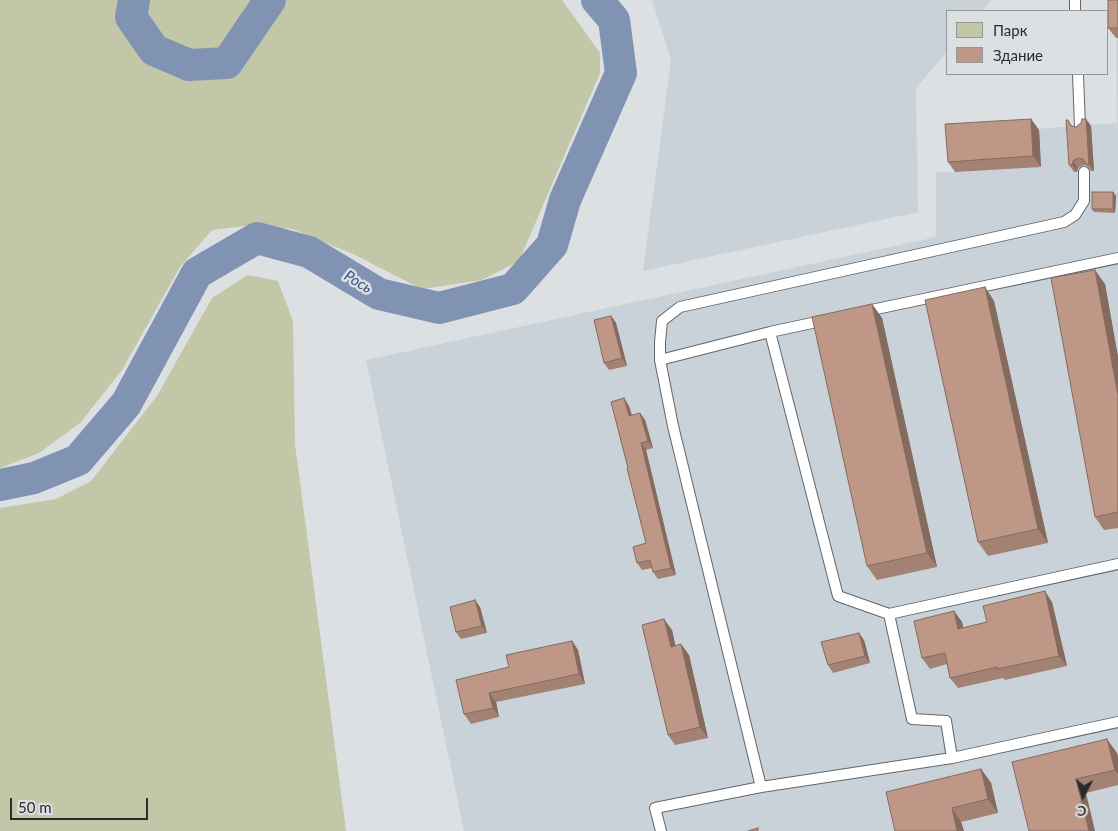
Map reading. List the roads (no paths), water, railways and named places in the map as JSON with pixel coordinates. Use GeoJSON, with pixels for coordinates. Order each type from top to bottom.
{"type":"FeatureCollection","features":[{"type":"Feature","properties":{"kind":"lane"},"geometry":{"type":"LineString","coordinates":[[1078,75],[1080,126]]}},
{"type":"Feature","properties":{"kind":"lane"},"geometry":{"type":"LineString","coordinates":[[761,787],[673,426],[660,360],[662,321],[680,307],[1064,222],[1076,215],[1084,201],[1084,172]]}},
{"type":"Feature","properties":{"kind":"lane"},"geometry":{"type":"LineString","coordinates":[[660,360],[770,332],[1118,258]]}},
{"type":"Feature","properties":{"kind":"lane"},"geometry":{"type":"LineString","coordinates":[[770,332],[838,596],[889,614],[1118,564]]}},
{"type":"Feature","properties":{"kind":"lane"},"geometry":{"type":"LineString","coordinates":[[889,614],[912,720],[946,721],[952,758]]}},
{"type":"Feature","properties":{"kind":"lane"},"geometry":{"type":"LineString","coordinates":[[661,831],[655,808],[761,787],[952,758],[1118,722]]}},
{"type":"Feature","properties":{"kind":"waterway","name":"Рось"},"geometry":{"type":"LineString","coordinates":[[134,0],[131,17],[154,50],[189,65],[227,63],[270,0]]}},
{"type":"Feature","properties":{"kind":"waterway","name":"Рось"},"geometry":{"type":"LineString","coordinates":[[0,485],[34,478],[78,460],[126,404],[197,273],[257,238],[309,252],[379,294],[439,308],[513,289],[552,245],[565,200],[621,73],[614,20],[597,0]]}}]}
